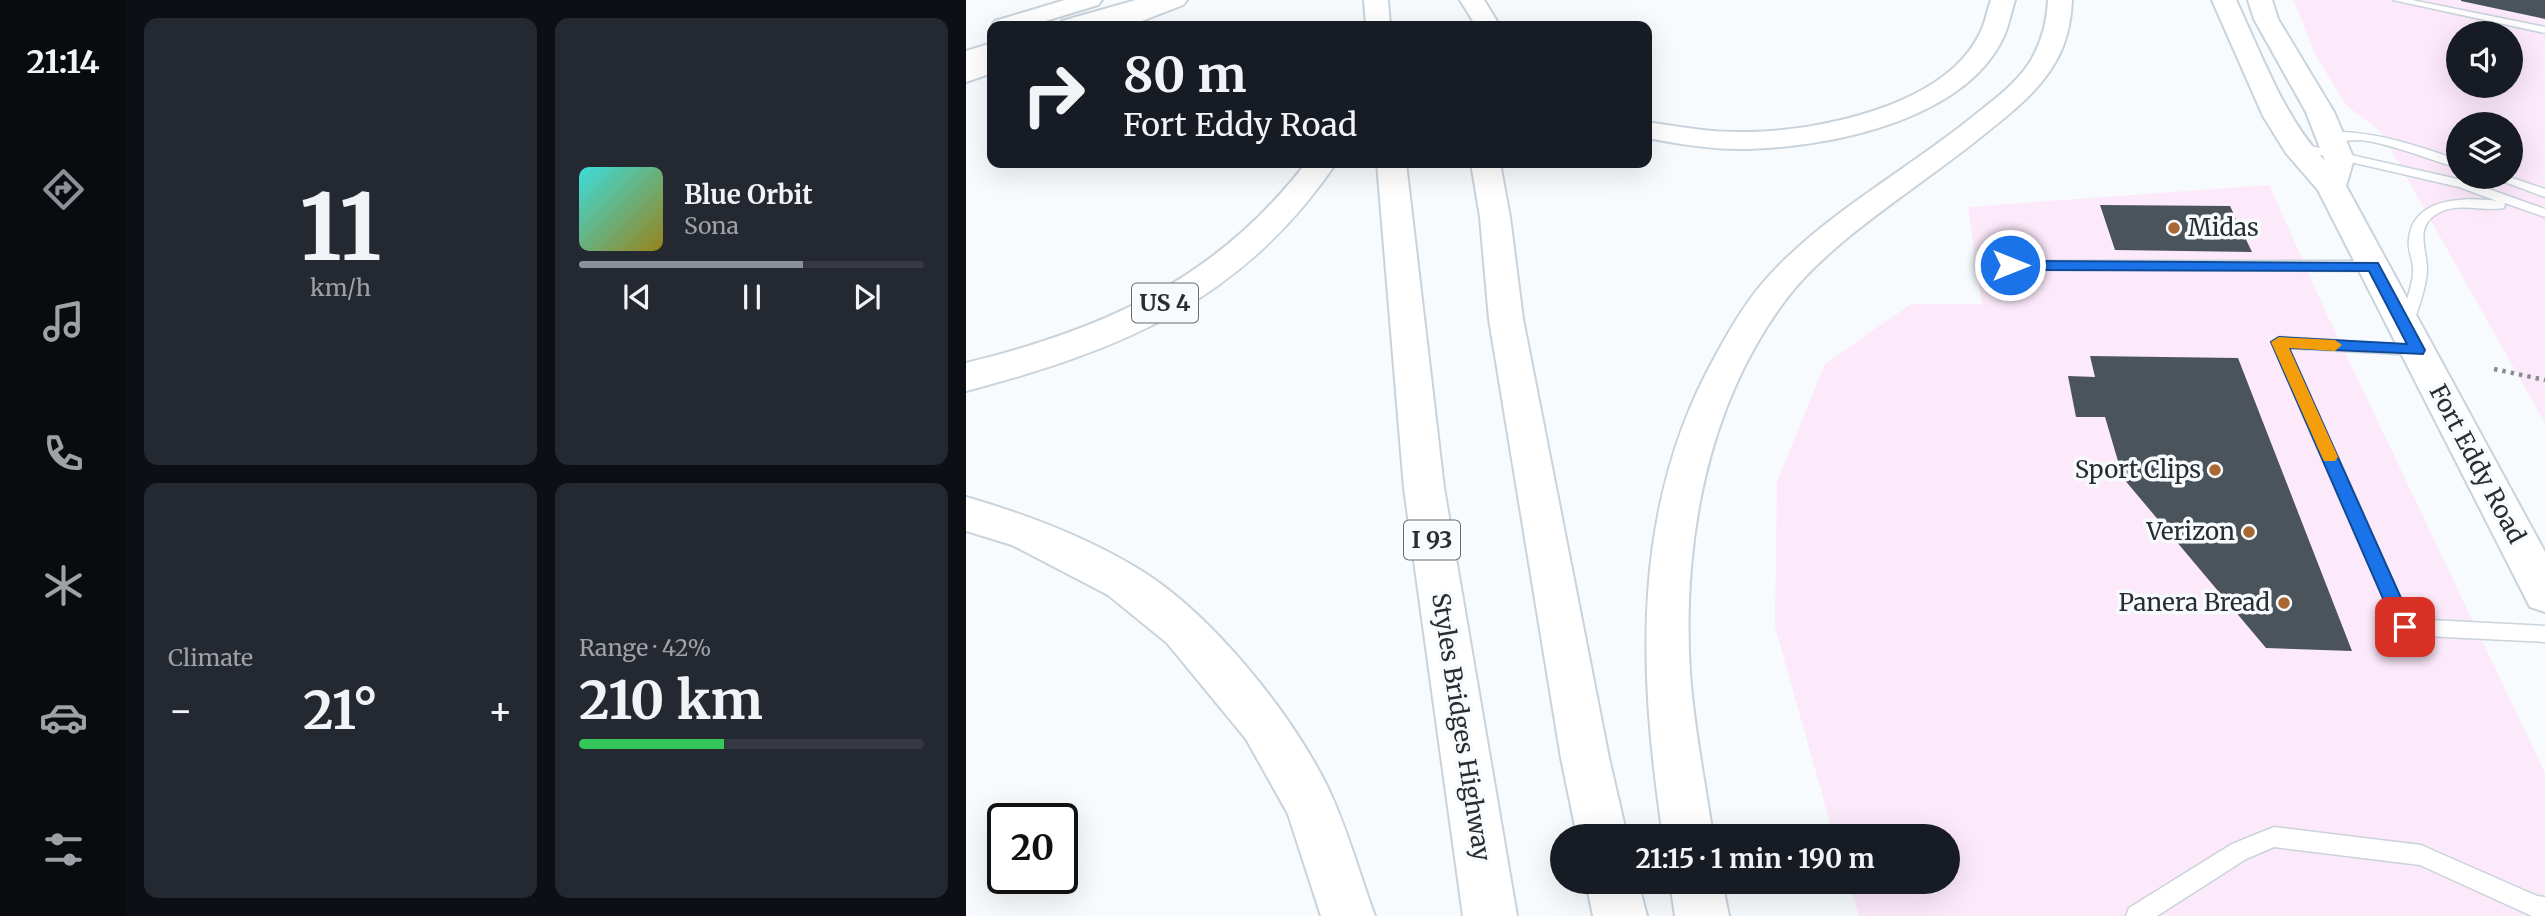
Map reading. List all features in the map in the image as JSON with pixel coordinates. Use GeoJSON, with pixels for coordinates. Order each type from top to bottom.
{"type":"FeatureCollection","features":[{"type":"Feature","properties":{"kind":"main road"},"geometry":{"type":"LineString","coordinates":[[1021,21],[1090,0]]}},
{"type":"Feature","properties":{"kind":"main road"},"geometry":{"type":"LineString","coordinates":[[1089,21],[1163,0]]}},
{"type":"Feature","properties":{"kind":"main road"},"geometry":{"type":"LineString","coordinates":[[1121,21],[1175,0]]}},
{"type":"Feature","properties":{"kind":"main road"},"geometry":{"type":"LineString","coordinates":[[1456,0],[1460,21]]}},
{"type":"Feature","properties":{"kind":"main road"},"geometry":{"type":"LineString","coordinates":[[1472,0],[1485,21]]}},
{"type":"Feature","properties":{"kind":"main road"},"geometry":{"type":"LineString","coordinates":[[1652,131],[1683,137],[1744,141],[1835,131],[1888,116],[1932,95],[1965,70],[1987,44],[2000,18],[2003,0]]}},
{"type":"Feature","properties":{"kind":"main road"},"geometry":{"type":"LineString","coordinates":[[1686,824],[1676,755],[1667,654],[1668,590],[1677,519],[1689,461],[1705,409],[1754,321],[1774,292],[1806,259],[1850,222],[1965,137],[2021,90],[2038,69],[2053,42],[2060,17],[2060,0]]}},
{"type":"Feature","properties":{"kind":"main road","name":"Fort Eddy Road"},"geometry":{"type":"LineString","coordinates":[[2224,0],[2277,116],[2296,146],[2334,160]]}},
{"type":"Feature","properties":{"kind":"main road","name":"Fort Eddy Road"},"geometry":{"type":"LineString","coordinates":[[2260,0],[2266,19],[2319,111],[2373,266],[2545,593]]}},
{"type":"Feature","properties":{"kind":"main road"},"geometry":{"type":"LineString","coordinates":[[966,38],[987,32]]}},
{"type":"Feature","properties":{"kind":"main road"},"geometry":{"type":"LineString","coordinates":[[966,59],[987,53]]}},
{"type":"Feature","properties":{"kind":"main road"},"geometry":{"type":"LineString","coordinates":[[966,74],[987,66]]}},
{"type":"Feature","properties":{"kind":"main road","name":"US 4"},"geometry":{"type":"LineString","coordinates":[[966,377],[1045,355],[1112,329],[1208,278],[1273,226],[1318,168]]}},
{"type":"Feature","properties":{"kind":"main road","name":"Styles Bridges Highway"},"geometry":{"type":"LineString","coordinates":[[1392,168],[1424,488],[1490,916]]}},
{"type":"Feature","properties":{"kind":"main road"},"geometry":{"type":"LineString","coordinates":[[1486,168],[1495,217],[1506,319],[1585,758],[1599,824]]}},
{"type":"Feature","properties":{"kind":"main road"},"geometry":{"type":"LineString","coordinates":[[966,514],[1023,531],[1122,582],[1183,629],[1263,723],[1296,780],[1309,803],[1348,916]]}},
{"type":"Feature","properties":{"kind":"main road"},"geometry":{"type":"LineString","coordinates":[[1615,894],[1620,916]]}},
{"type":"Feature","properties":{"kind":"main road"},"geometry":{"type":"LineString","coordinates":[[1698,894],[1702,916]]}},
{"type":"Feature","properties":{"kind":"lane"},"geometry":{"type":"LineString","coordinates":[[2398,0],[2545,30]]}},
{"type":"Feature","properties":{"kind":"lane"},"geometry":{"type":"LineString","coordinates":[[2334,160],[2392,142],[2446,160]]}},
{"type":"Feature","properties":{"kind":"lane"},"geometry":{"type":"LineString","coordinates":[[2296,146],[2334,160],[2442,179],[2540,211]]}},
{"type":"Feature","properties":{"kind":"lane"},"geometry":{"type":"LineString","coordinates":[[2523,186],[2545,193]]}},
{"type":"Feature","properties":{"kind":"lane"},"geometry":{"type":"LineString","coordinates":[[2540,211],[2487,203],[2461,203],[2426,215],[2418,226],[2414,240],[2420,270],[2411,338],[2279,342],[2405,627],[2545,634]]}},
{"type":"Feature","properties":{"kind":"lane"},"geometry":{"type":"LineString","coordinates":[[2010,265],[2373,266]]}},
{"type":"Feature","properties":{"kind":"lane"},"geometry":{"type":"LineString","coordinates":[[2137,916],[2239,851],[2274,837],[2421,855],[2540,910]]}},
{"type":"Feature","properties":{"kind":"path"},"geometry":{"type":"LineString","coordinates":[[2494,369],[2545,380]]}},
{"type":"Feature","properties":{"kind":"shaded area"},"geometry":{"type":"Polygon","coordinates":[[[2294,0],[2545,0],[2545,423],[2381,132],[2346,105],[2316,56],[2294,0]]]}},
{"type":"Feature","properties":{"kind":"shaded area"},"geometry":{"type":"Polygon","coordinates":[[[2269,185],[2323,306],[2545,773],[2545,916],[1859,916],[1853,894],[1960,894],[1960,824],[1831,824],[1775,627],[1777,482],[1825,364],[1911,304],[1982,304],[1968,207],[2269,185]]]}},
{"type":"Feature","properties":{"kind":"building"},"geometry":{"type":"Polygon","coordinates":[[[2545,0],[2545,19],[2461,1],[2545,0]]]}},
{"type":"Feature","properties":{"kind":"building","name":"Midas"},"geometry":{"type":"Polygon","coordinates":[[[2100,205],[2230,206],[2252,252],[2115,250],[2100,205]]]}},
{"type":"Feature","properties":{"kind":"building"},"geometry":{"type":"Polygon","coordinates":[[[2090,356],[2238,358],[2352,651],[2266,648],[2123,478],[2105,417],[2076,417],[2068,376],[2095,377],[2090,356]]]}},
{"type":"Feature","properties":{"kind":"slow traffic"},"geometry":{"type":"LineString","coordinates":[[2330,457],[2279,342],[2335,345]]}},
{"type":"Feature","properties":{"kind":"place","name":"Midas"},"geometry":{"type":"Point","coordinates":[2174,228]}},
{"type":"Feature","properties":{"kind":"place","name":"Sport Clips"},"geometry":{"type":"Point","coordinates":[2215,470]}},
{"type":"Feature","properties":{"kind":"place","name":"Verizon"},"geometry":{"type":"Point","coordinates":[2249,532]}},
{"type":"Feature","properties":{"kind":"place","name":"Panera Bread"},"geometry":{"type":"Point","coordinates":[2284,603]}},
{"type":"Feature","properties":{"kind":"route"},"geometry":{"type":"LineString","coordinates":[[2010,265],[2373,266],[2417,350],[2279,342],[2405,627]]}}]}
